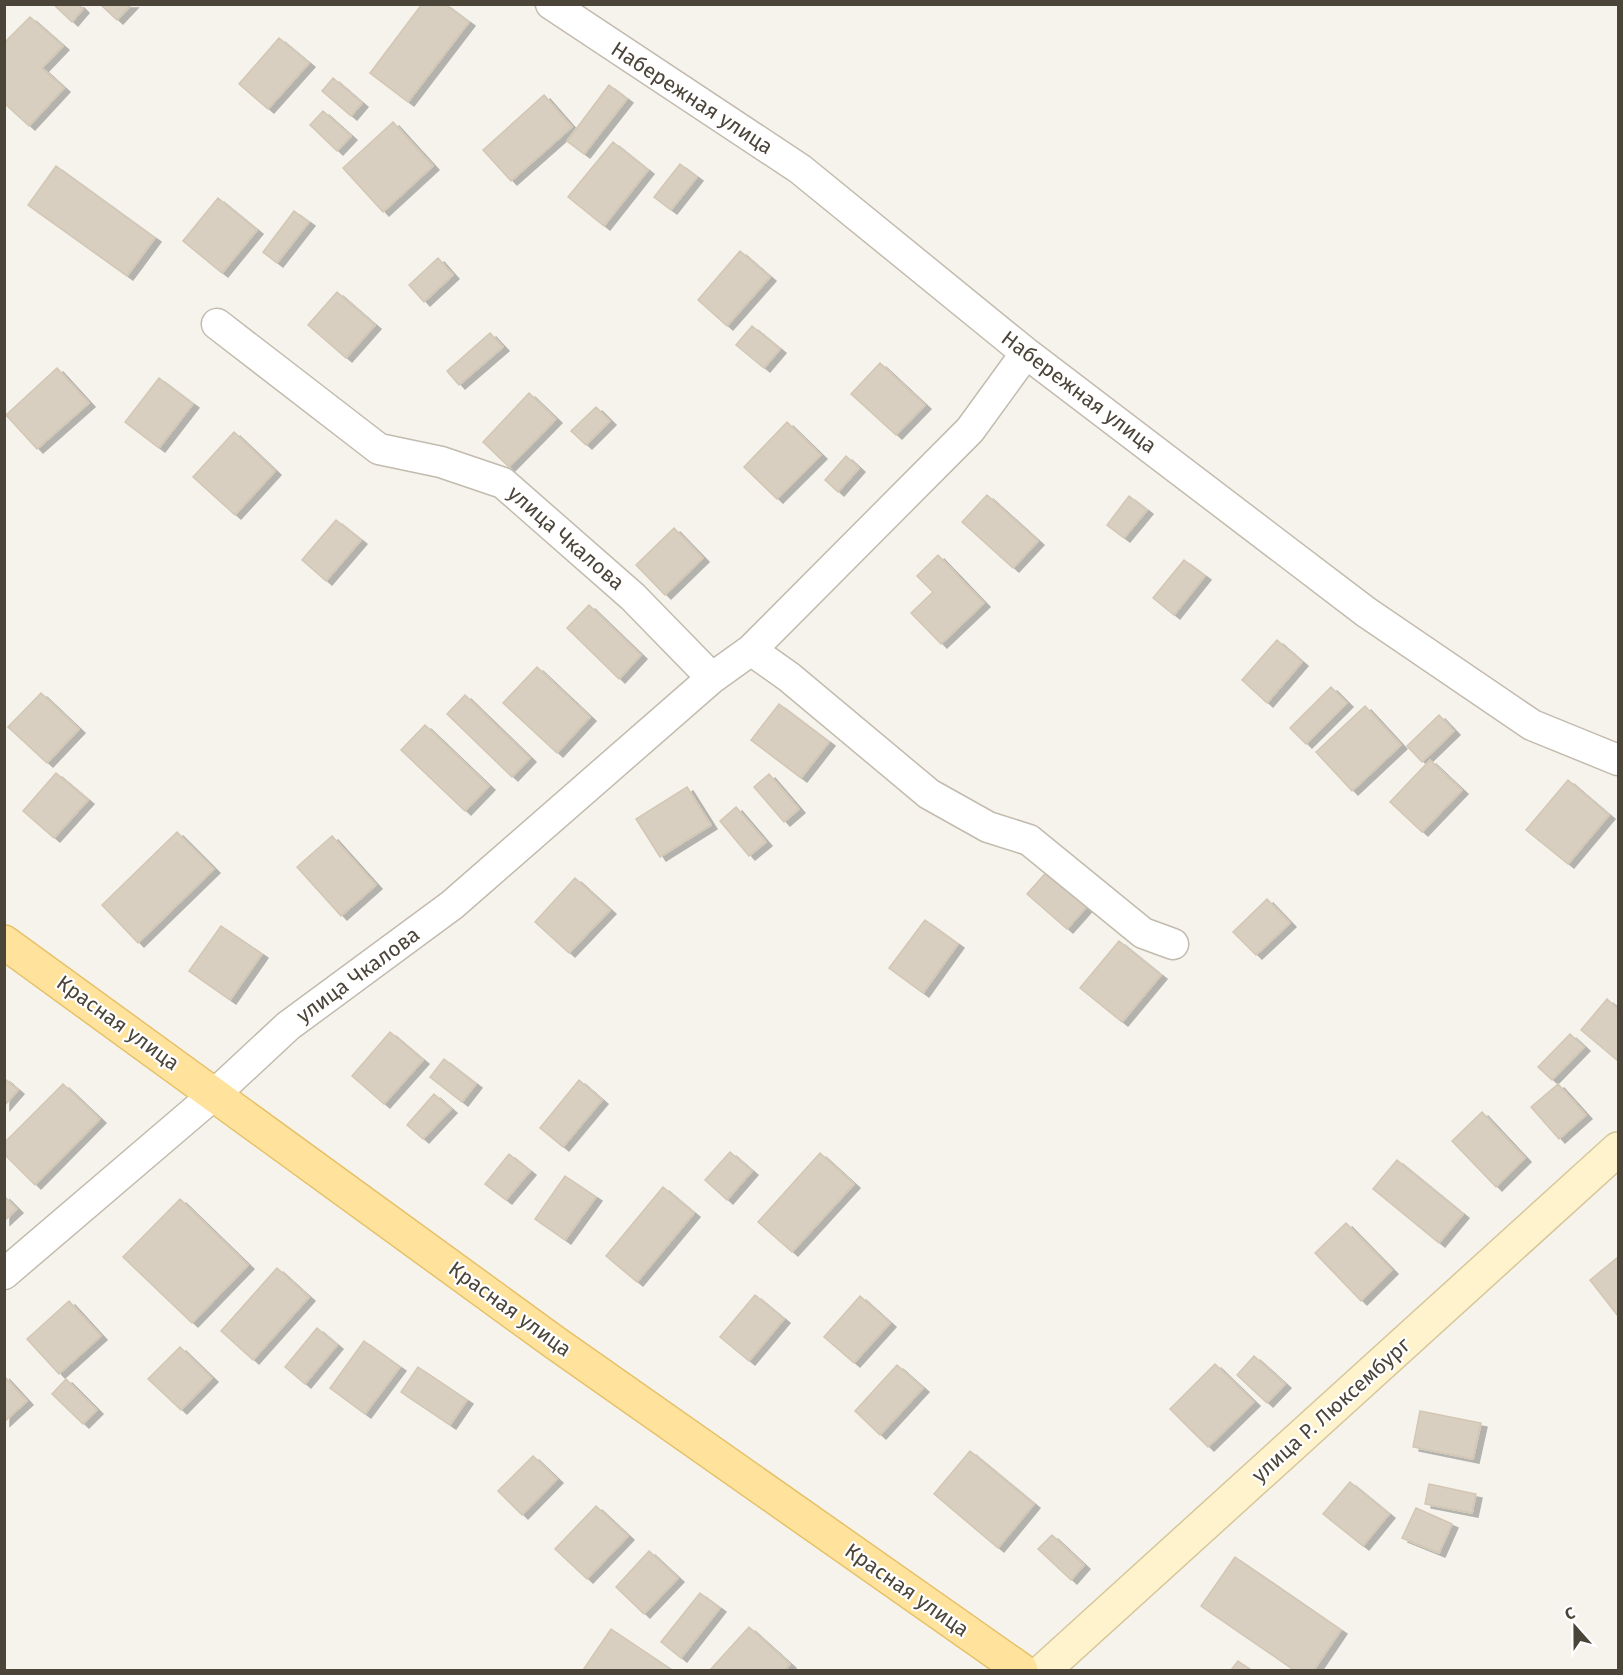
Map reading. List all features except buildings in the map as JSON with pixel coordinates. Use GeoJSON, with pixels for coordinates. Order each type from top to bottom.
{"type":"FeatureCollection","features":[{"type":"Feature","properties":{"kind":"main road","name":"Красная улица"},"geometry":{"type":"LineString","coordinates":[[4,942],[554,1342],[1021,1671]]}},
{"type":"Feature","properties":{"kind":"street","name":"Набережная улица"},"geometry":{"type":"LineString","coordinates":[[551,4],[800,169],[1026,353],[1366,612],[1532,725],[1618,760]]}},
{"type":"Feature","properties":{"kind":"street","name":"улица Чкалова"},"geometry":{"type":"LineString","coordinates":[[217,324],[378,448],[441,462],[503,483],[633,597],[712,678]]}},
{"type":"Feature","properties":{"kind":"street","name":"улица Чкалова"},"geometry":{"type":"LineString","coordinates":[[4,1274],[216,1094],[288,1026],[453,905],[712,678],[751,650],[970,430],[1026,353]]}},
{"type":"Feature","properties":{"kind":"street"},"geometry":{"type":"LineString","coordinates":[[751,650],[789,677],[929,794],[988,827],[1029,840],[1143,933],[1173,944]]}},
{"type":"Feature","properties":{"kind":"street","name":"улица Р. Люксембург"},"geometry":{"type":"LineString","coordinates":[[1044,1671],[1618,1149]]}}]}
